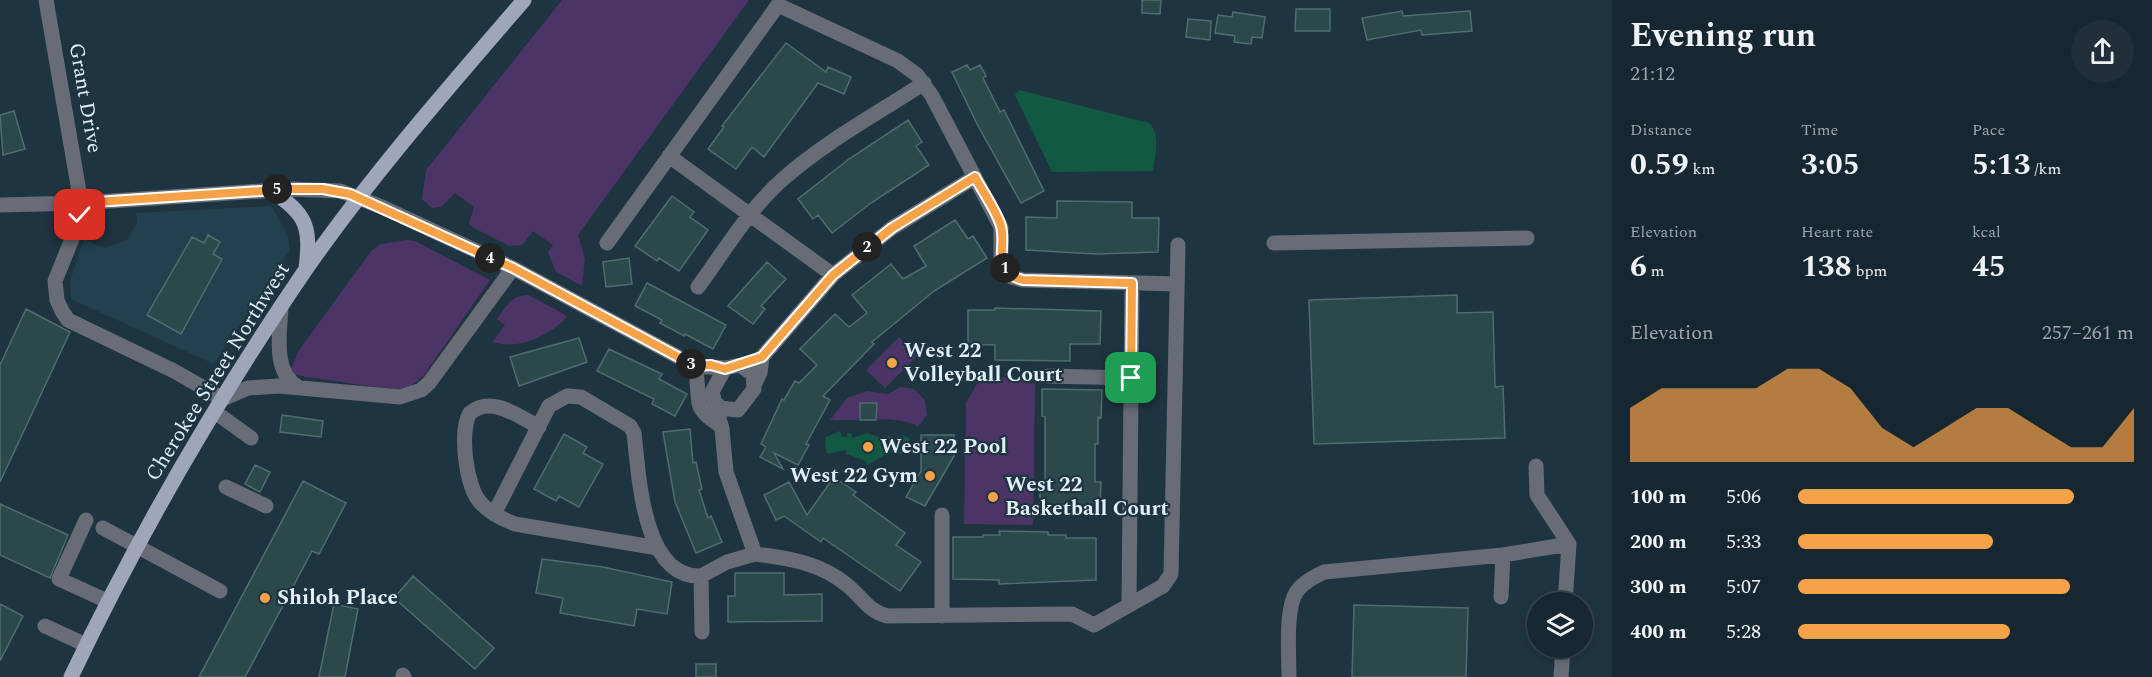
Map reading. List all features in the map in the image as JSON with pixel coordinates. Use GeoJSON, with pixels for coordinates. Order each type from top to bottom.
{"type":"FeatureCollection","features":[{"type":"Feature","properties":{"kind":"main road","name":"Cherokee Street Northwest"},"geometry":{"type":"LineString","coordinates":[[74,676],[86,645],[135,547],[219,405],[281,307],[360,198],[524,0]]}},
{"type":"Feature","properties":{"kind":"main road"},"geometry":{"type":"LineString","coordinates":[[270,190],[292,205],[305,221],[309,238],[306,271]]}},
{"type":"Feature","properties":{"kind":"street","name":"Grant Drive"},"geometry":{"type":"LineString","coordinates":[[46,0],[81,203]]}},
{"type":"Feature","properties":{"kind":"street"},"geometry":{"type":"LineString","coordinates":[[607,243],[774,3],[898,61],[924,83],[1001,227],[1001,256],[1005,269],[1012,277],[1023,280],[1177,284]]}},
{"type":"Feature","properties":{"kind":"street"},"geometry":{"type":"LineString","coordinates":[[698,287],[750,214],[783,179],[924,83]]}},
{"type":"Feature","properties":{"kind":"street"},"geometry":{"type":"LineString","coordinates":[[669,156],[833,275]]}},
{"type":"Feature","properties":{"kind":"street"},"geometry":{"type":"LineString","coordinates":[[695,370],[699,408],[702,413],[720,426],[728,426],[738,410],[745,405],[760,373],[762,357],[833,275],[892,228],[975,177]]}},
{"type":"Feature","properties":{"kind":"street"},"geometry":{"type":"LineString","coordinates":[[0,205],[81,203],[270,190],[323,189],[360,198],[513,268],[695,370],[720,408],[738,410]]}},
{"type":"Feature","properties":{"kind":"street"},"geometry":{"type":"LineString","coordinates":[[81,203],[80,219],[55,281],[57,300],[68,320],[174,371],[219,405],[251,438]]}},
{"type":"Feature","properties":{"kind":"street"},"geometry":{"type":"LineString","coordinates":[[1274,243],[1527,238]]}},
{"type":"Feature","properties":{"kind":"street"},"geometry":{"type":"LineString","coordinates":[[494,514],[549,406],[567,396],[581,397],[626,421],[634,434],[638,479],[658,548],[677,570],[693,576],[701,576],[727,562],[755,555],[798,560],[828,572],[847,585],[877,614],[942,616],[1072,614],[1094,625],[1163,586],[1171,574],[1178,245]]}},
{"type":"Feature","properties":{"kind":"street"},"geometry":{"type":"LineString","coordinates":[[219,405],[248,388],[298,387],[400,397],[421,390],[429,383],[513,268]]}},
{"type":"Feature","properties":{"kind":"street"},"geometry":{"type":"LineString","coordinates":[[1129,604],[1132,283]]}},
{"type":"Feature","properties":{"kind":"street"},"geometry":{"type":"LineString","coordinates":[[281,307],[281,364],[289,381],[298,387]]}},
{"type":"Feature","properties":{"kind":"street"},"geometry":{"type":"LineString","coordinates":[[755,555],[726,472],[720,426],[713,397],[732,367],[747,360],[762,357]]}},
{"type":"Feature","properties":{"kind":"street"},"geometry":{"type":"LineString","coordinates":[[695,370],[711,365],[732,367],[753,374],[755,383]]}},
{"type":"Feature","properties":{"kind":"street"},"geometry":{"type":"LineString","coordinates":[[1048,376],[1131,378]]}},
{"type":"Feature","properties":{"kind":"street"},"geometry":{"type":"LineString","coordinates":[[539,427],[490,405],[476,408],[465,422],[464,445],[473,491],[478,501],[494,514],[539,529],[658,548]]}},
{"type":"Feature","properties":{"kind":"street"},"geometry":{"type":"LineString","coordinates":[[1536,466],[1537,495],[1569,544],[1566,592]]}},
{"type":"Feature","properties":{"kind":"street"},"geometry":{"type":"LineString","coordinates":[[226,487],[266,506]]}},
{"type":"Feature","properties":{"kind":"street"},"geometry":{"type":"LineString","coordinates":[[942,515],[942,616]]}},
{"type":"Feature","properties":{"kind":"street"},"geometry":{"type":"LineString","coordinates":[[86,520],[59,579],[107,601]]}},
{"type":"Feature","properties":{"kind":"street"},"geometry":{"type":"LineString","coordinates":[[103,528],[220,591]]}},
{"type":"Feature","properties":{"kind":"street"},"geometry":{"type":"LineString","coordinates":[[1289,677],[1291,604],[1297,591],[1310,579],[1324,572],[1503,555],[1569,544]]}},
{"type":"Feature","properties":{"kind":"street"},"geometry":{"type":"LineString","coordinates":[[1501,597],[1503,555]]}},
{"type":"Feature","properties":{"kind":"street"},"geometry":{"type":"LineString","coordinates":[[701,576],[702,632]]}},
{"type":"Feature","properties":{"kind":"street"},"geometry":{"type":"LineString","coordinates":[[45,626],[86,645]]}},
{"type":"Feature","properties":{"kind":"street"},"geometry":{"type":"LineString","coordinates":[[1561,677],[1562,658]]}},
{"type":"Feature","properties":{"kind":"shaded area"},"geometry":{"type":"Polygon","coordinates":[[[562,0],[749,0],[578,235],[585,259],[582,286],[556,272],[548,252],[553,245],[533,231],[522,245],[510,246],[469,224],[474,207],[455,193],[441,207],[432,208],[422,199],[426,170],[562,0]]]}},
{"type":"Feature","properties":{"kind":"shaded area"},"geometry":{"type":"Polygon","coordinates":[[[1019,90],[1149,123],[1156,139],[1153,171],[1052,172],[1015,95],[1019,90]]]}},
{"type":"Feature","properties":{"kind":"shaded area"},"geometry":{"type":"Polygon","coordinates":[[[271,206],[288,235],[290,250],[214,364],[71,299],[70,281],[84,239],[104,248],[127,240],[137,223],[136,213],[271,206]]]}},
{"type":"Feature","properties":{"kind":"shaded area"},"geometry":{"type":"Polygon","coordinates":[[[415,241],[490,280],[424,375],[410,387],[394,390],[295,375],[291,369],[299,350],[372,250],[381,244],[415,241]]]}},
{"type":"Feature","properties":{"kind":"shaded area"},"geometry":{"type":"Polygon","coordinates":[[[528,295],[566,315],[566,318],[550,331],[532,340],[512,344],[492,342],[505,325],[497,319],[506,306],[517,297],[528,295]]]}},
{"type":"Feature","properties":{"kind":"shaded area","name":"West 22 Volleyball Court"},"geometry":{"type":"Polygon","coordinates":[[[899,337],[918,355],[885,388],[866,370],[899,337]]]}},
{"type":"Feature","properties":{"kind":"shaded area"},"geometry":{"type":"Polygon","coordinates":[[[988,374],[1035,384],[1033,525],[964,524],[966,403],[977,384],[988,374]]]}},
{"type":"Feature","properties":{"kind":"shaded area"},"geometry":{"type":"Polygon","coordinates":[[[900,387],[914,389],[925,400],[927,415],[918,427],[910,423],[889,420],[830,420],[847,398],[867,391],[888,394],[900,387]]]}},
{"type":"Feature","properties":{"kind":"shaded area","name":"West 22 Pool"},"geometry":{"type":"Polygon","coordinates":[[[840,431],[842,437],[847,437],[847,433],[851,433],[853,438],[867,433],[882,438],[890,436],[891,440],[904,436],[909,438],[911,449],[902,454],[890,452],[867,465],[864,460],[846,454],[846,450],[827,454],[826,437],[840,431]]]}},
{"type":"Feature","properties":{"kind":"building"},"geometry":{"type":"Polygon","coordinates":[[[1142,0],[1161,0],[1160,14],[1142,13],[1142,0]]]}},
{"type":"Feature","properties":{"kind":"building"},"geometry":{"type":"Polygon","coordinates":[[[1296,9],[1330,9],[1330,31],[1295,31],[1296,9]]]}},
{"type":"Feature","properties":{"kind":"building"},"geometry":{"type":"Polygon","coordinates":[[[1402,11],[1403,16],[1470,11],[1472,31],[1422,35],[1421,30],[1367,40],[1362,18],[1402,11]]]}},
{"type":"Feature","properties":{"kind":"building"},"geometry":{"type":"Polygon","coordinates":[[[1233,12],[1265,17],[1262,38],[1252,37],[1251,44],[1234,42],[1235,36],[1215,33],[1218,15],[1232,17],[1233,12]]]}},
{"type":"Feature","properties":{"kind":"building"},"geometry":{"type":"Polygon","coordinates":[[[1188,19],[1211,21],[1210,40],[1186,37],[1188,19]]]}},
{"type":"Feature","properties":{"kind":"building"},"geometry":{"type":"Polygon","coordinates":[[[786,43],[826,72],[828,67],[851,77],[844,94],[818,83],[764,157],[752,147],[736,169],[708,149],[724,127],[722,126],[786,43]]]}},
{"type":"Feature","properties":{"kind":"building"},"geometry":{"type":"Polygon","coordinates":[[[967,65],[970,70],[980,65],[986,76],[983,78],[1000,112],[1004,110],[1044,191],[1021,203],[977,124],[952,72],[967,65]]]}},
{"type":"Feature","properties":{"kind":"building"},"geometry":{"type":"Polygon","coordinates":[[[14,111],[25,149],[3,155],[0,115],[14,111]]]}},
{"type":"Feature","properties":{"kind":"building"},"geometry":{"type":"Polygon","coordinates":[[[908,120],[922,142],[916,146],[929,165],[871,203],[832,233],[818,215],[813,219],[798,199],[849,159],[908,120]]]}},
{"type":"Feature","properties":{"kind":"building"},"geometry":{"type":"Polygon","coordinates":[[[672,196],[694,212],[690,217],[708,230],[679,271],[659,258],[657,261],[635,246],[672,196]]]}},
{"type":"Feature","properties":{"kind":"building"},"geometry":{"type":"Polygon","coordinates":[[[1057,201],[1132,202],[1132,218],[1159,218],[1158,252],[1096,254],[1026,250],[1026,217],[1057,218],[1057,201]]]}},
{"type":"Feature","properties":{"kind":"building"},"geometry":{"type":"Polygon","coordinates":[[[955,220],[968,239],[973,236],[987,258],[934,291],[872,342],[874,344],[823,396],[830,400],[806,444],[809,445],[798,465],[774,453],[783,469],[760,457],[766,447],[761,444],[782,399],[784,400],[795,381],[799,383],[817,365],[800,349],[835,314],[849,327],[867,313],[852,295],[891,264],[903,279],[926,266],[914,246],[955,220]]]}},
{"type":"Feature","properties":{"kind":"building"},"geometry":{"type":"Polygon","coordinates":[[[208,235],[220,242],[213,254],[222,259],[181,334],[147,315],[192,237],[204,243],[208,235]]]}},
{"type":"Feature","properties":{"kind":"building"},"geometry":{"type":"Polygon","coordinates":[[[629,258],[632,284],[606,287],[603,262],[629,258]]]}},
{"type":"Feature","properties":{"kind":"building"},"geometry":{"type":"Polygon","coordinates":[[[767,262],[786,279],[761,306],[765,309],[753,324],[728,306],[767,262]]]}},
{"type":"Feature","properties":{"kind":"building"},"geometry":{"type":"Polygon","coordinates":[[[647,283],[726,325],[713,349],[660,323],[662,320],[635,306],[647,283]]]}},
{"type":"Feature","properties":{"kind":"building"},"geometry":{"type":"Polygon","coordinates":[[[1457,295],[1457,313],[1493,312],[1495,387],[1503,386],[1505,438],[1314,444],[1309,300],[1457,295]]]}},
{"type":"Feature","properties":{"kind":"building"},"geometry":{"type":"Polygon","coordinates":[[[995,308],[1101,311],[1100,344],[1070,344],[1070,361],[995,360],[995,345],[968,344],[968,310],[995,310],[995,308]]]}},
{"type":"Feature","properties":{"kind":"building"},"geometry":{"type":"Polygon","coordinates":[[[26,309],[70,332],[0,482],[0,365],[26,309]]]}},
{"type":"Feature","properties":{"kind":"building"},"geometry":{"type":"Polygon","coordinates":[[[579,338],[587,362],[519,386],[510,357],[579,338]]]}},
{"type":"Feature","properties":{"kind":"building"},"geometry":{"type":"Polygon","coordinates":[[[609,349],[662,374],[659,379],[687,394],[675,416],[652,404],[654,399],[597,371],[609,349]]]}},
{"type":"Feature","properties":{"kind":"building"},"geometry":{"type":"Polygon","coordinates":[[[1042,389],[1102,390],[1101,418],[1098,417],[1098,444],[1095,444],[1095,482],[1101,482],[1100,509],[1040,508],[1040,481],[1045,481],[1045,417],[1042,416],[1042,389]]]}},
{"type":"Feature","properties":{"kind":"building"},"geometry":{"type":"Polygon","coordinates":[[[860,403],[877,403],[876,420],[860,420],[860,403]]]}},
{"type":"Feature","properties":{"kind":"building"},"geometry":{"type":"Polygon","coordinates":[[[282,415],[323,421],[321,437],[280,432],[282,415]]]}},
{"type":"Feature","properties":{"kind":"building"},"geometry":{"type":"Polygon","coordinates":[[[690,429],[693,463],[696,462],[702,489],[699,490],[708,518],[711,516],[722,542],[696,553],[675,502],[663,432],[690,429]]]}},
{"type":"Feature","properties":{"kind":"building"},"geometry":{"type":"Polygon","coordinates":[[[564,434],[587,447],[583,453],[603,464],[579,507],[559,496],[556,501],[534,489],[564,434]]]}},
{"type":"Feature","properties":{"kind":"building"},"geometry":{"type":"Polygon","coordinates":[[[921,435],[954,435],[954,456],[925,506],[906,497],[921,471],[921,435]]]}},
{"type":"Feature","properties":{"kind":"building"},"geometry":{"type":"Polygon","coordinates":[[[255,465],[270,472],[260,492],[245,484],[255,465]]]}},
{"type":"Feature","properties":{"kind":"building"},"geometry":{"type":"Polygon","coordinates":[[[834,477],[856,492],[853,495],[905,533],[896,545],[921,562],[900,591],[823,538],[821,542],[784,516],[776,520],[764,495],[789,482],[807,515],[834,477]]]}},
{"type":"Feature","properties":{"kind":"building","name":"Shiloh Place"},"geometry":{"type":"Polygon","coordinates":[[[303,481],[346,503],[319,554],[312,551],[245,677],[199,677],[303,481]]]}},
{"type":"Feature","properties":{"kind":"building"},"geometry":{"type":"Polygon","coordinates":[[[0,504],[68,535],[50,578],[0,555],[0,504]]]}},
{"type":"Feature","properties":{"kind":"building"},"geometry":{"type":"Polygon","coordinates":[[[999,531],[1048,532],[1048,535],[1066,535],[1066,538],[1096,538],[1096,580],[999,584],[999,580],[953,579],[953,537],[1000,535],[999,531]]]}},
{"type":"Feature","properties":{"kind":"building"},"geometry":{"type":"Polygon","coordinates":[[[542,559],[603,567],[672,582],[667,614],[637,609],[634,626],[560,613],[563,598],[536,593],[542,559]]]}},
{"type":"Feature","properties":{"kind":"building"},"geometry":{"type":"Polygon","coordinates":[[[735,573],[784,573],[784,595],[822,594],[822,621],[728,622],[728,596],[735,596],[735,573]]]}},
{"type":"Feature","properties":{"kind":"building"},"geometry":{"type":"Polygon","coordinates":[[[413,576],[494,648],[475,669],[394,598],[413,576]]]}},
{"type":"Feature","properties":{"kind":"building"},"geometry":{"type":"Polygon","coordinates":[[[0,604],[23,616],[0,661],[0,604]]]}},
{"type":"Feature","properties":{"kind":"building"},"geometry":{"type":"Polygon","coordinates":[[[334,604],[358,609],[345,677],[319,677],[334,604]]]}},
{"type":"Feature","properties":{"kind":"building"},"geometry":{"type":"Polygon","coordinates":[[[1354,605],[1468,608],[1466,677],[1352,677],[1354,605]]]}},
{"type":"Feature","properties":{"kind":"building"},"geometry":{"type":"Polygon","coordinates":[[[696,664],[716,664],[716,677],[696,677],[696,664]]]}},
{"type":"Feature","properties":{"kind":"place","name":"West 22 Volleyball Court"},"geometry":{"type":"Point","coordinates":[892,363]}},
{"type":"Feature","properties":{"kind":"place","name":"West 22 Pool"},"geometry":{"type":"Point","coordinates":[868,447]}},
{"type":"Feature","properties":{"kind":"place","name":"West 22 Gym"},"geometry":{"type":"Point","coordinates":[930,476]}},
{"type":"Feature","properties":{"kind":"place","name":"West 22 Basketball Court"},"geometry":{"type":"Point","coordinates":[993,497]}},
{"type":"Feature","properties":{"kind":"place","name":"Shiloh Place"},"geometry":{"type":"Point","coordinates":[265,598]}},
{"type":"Feature","properties":{"kind":"route"},"geometry":{"type":"LineString","coordinates":[[80,215],[81,203],[307,188],[340,191],[396,213],[513,268],[695,366],[711,365],[725,369],[756,357],[762,357],[774,340],[833,275],[892,228],[975,177],[1001,227],[1001,256],[1005,269],[1012,277],[1023,280],[1132,283],[1131,378]]}}]}
